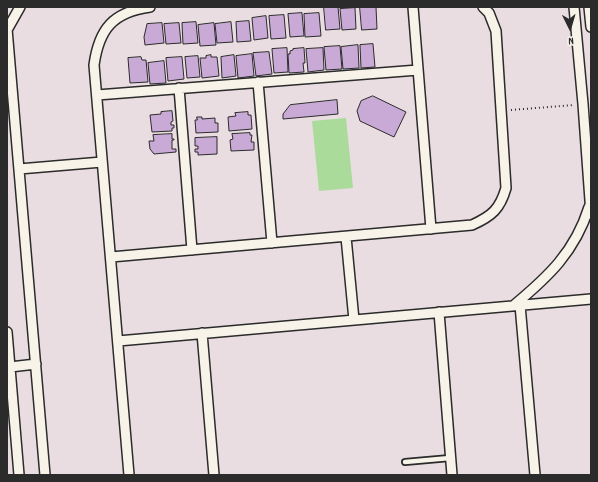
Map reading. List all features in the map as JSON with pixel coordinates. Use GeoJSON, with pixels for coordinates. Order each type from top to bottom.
{"type":"FeatureCollection","features":[{"type":"Feature","properties":{"kind":"street"},"geometry":{"type":"LineString","coordinates":[[20,7],[7,30],[45,475]]}},
{"type":"Feature","properties":{"kind":"street"},"geometry":{"type":"LineString","coordinates":[[129,475],[94,65],[96,48],[104,32],[116,19],[131,11],[150,7]]}},
{"type":"Feature","properties":{"kind":"street"},"geometry":{"type":"LineString","coordinates":[[413,7],[430,229]]}},
{"type":"Feature","properties":{"kind":"street"},"geometry":{"type":"LineString","coordinates":[[111,257],[472,225],[485,219],[495,211],[502,200],[506,188],[496,31],[489,13],[483,7]]}},
{"type":"Feature","properties":{"kind":"street"},"geometry":{"type":"LineString","coordinates":[[574,7],[591,214]]}},
{"type":"Feature","properties":{"kind":"street"},"geometry":{"type":"LineString","coordinates":[[589,7],[591,27]]}},
{"type":"Feature","properties":{"kind":"street"},"geometry":{"type":"LineString","coordinates":[[97,95],[418,70]]}},
{"type":"Feature","properties":{"kind":"street"},"geometry":{"type":"LineString","coordinates":[[258,82],[272,243]]}},
{"type":"Feature","properties":{"kind":"street"},"geometry":{"type":"LineString","coordinates":[[179,88],[192,250]]}},
{"type":"Feature","properties":{"kind":"street"},"geometry":{"type":"LineString","coordinates":[[19,169],[102,162]]}},
{"type":"Feature","properties":{"kind":"street"},"geometry":{"type":"LineString","coordinates":[[517,306],[542,283],[576,239],[590,204]]}},
{"type":"Feature","properties":{"kind":"street"},"geometry":{"type":"LineString","coordinates":[[346,237],[354,320]]}},
{"type":"Feature","properties":{"kind":"street"},"geometry":{"type":"LineString","coordinates":[[118,341],[591,299]]}},
{"type":"Feature","properties":{"kind":"street"},"geometry":{"type":"LineString","coordinates":[[517,306],[535,475]]}},
{"type":"Feature","properties":{"kind":"street"},"geometry":{"type":"LineString","coordinates":[[439,312],[452,475]]}},
{"type":"Feature","properties":{"kind":"street"},"geometry":{"type":"LineString","coordinates":[[7,332],[19,475]]}},
{"type":"Feature","properties":{"kind":"street"},"geometry":{"type":"LineString","coordinates":[[202,333],[214,475]]}},
{"type":"Feature","properties":{"kind":"street"},"geometry":{"type":"LineString","coordinates":[[10,367],[36,364]]}},
{"type":"Feature","properties":{"kind":"lane"},"geometry":{"type":"LineString","coordinates":[[405,462],[450,458]]}},
{"type":"Feature","properties":{"kind":"path"},"geometry":{"type":"LineString","coordinates":[[502,110],[583,104]]}},
{"type":"Feature","properties":{"kind":"green space"},"geometry":{"type":"Polygon","coordinates":[[[346,118],[353,188],[319,191],[312,121],[346,118]]]}},
{"type":"Feature","properties":{"kind":"building"},"geometry":{"type":"Polygon","coordinates":[[[324,7],[338,7],[340,29],[326,30],[324,7]]]}},
{"type":"Feature","properties":{"kind":"building"},"geometry":{"type":"Polygon","coordinates":[[[360,7],[376,7],[377,29],[362,30],[360,7]]]}},
{"type":"Feature","properties":{"kind":"building"},"geometry":{"type":"Polygon","coordinates":[[[355,8],[356,29],[342,30],[340,9],[355,8]]]}},
{"type":"Feature","properties":{"kind":"building"},"geometry":{"type":"Polygon","coordinates":[[[302,13],[304,36],[290,37],[288,14],[302,13]]]}},
{"type":"Feature","properties":{"kind":"building"},"geometry":{"type":"Polygon","coordinates":[[[319,13],[321,36],[305,37],[304,14],[319,13]]]}},
{"type":"Feature","properties":{"kind":"building"},"geometry":{"type":"Polygon","coordinates":[[[284,15],[286,38],[271,39],[269,16],[284,15]]]}},
{"type":"Feature","properties":{"kind":"building"},"geometry":{"type":"Polygon","coordinates":[[[266,16],[268,38],[254,40],[252,18],[266,16]]]}},
{"type":"Feature","properties":{"kind":"building"},"geometry":{"type":"Polygon","coordinates":[[[249,21],[251,41],[237,42],[236,22],[249,21]]]}},
{"type":"Feature","properties":{"kind":"building"},"geometry":{"type":"Polygon","coordinates":[[[196,22],[198,43],[183,44],[182,23],[196,22]]]}},
{"type":"Feature","properties":{"kind":"building"},"geometry":{"type":"Polygon","coordinates":[[[231,22],[233,42],[217,43],[215,24],[231,22]]]}},
{"type":"Feature","properties":{"kind":"building"},"geometry":{"type":"Polygon","coordinates":[[[162,23],[164,43],[145,45],[144,37],[147,24],[162,23]]]}},
{"type":"Feature","properties":{"kind":"building"},"geometry":{"type":"Polygon","coordinates":[[[179,23],[181,43],[166,44],[164,24],[179,23]]]}},
{"type":"Feature","properties":{"kind":"building"},"geometry":{"type":"Polygon","coordinates":[[[214,23],[216,45],[200,46],[198,25],[214,23]]]}},
{"type":"Feature","properties":{"kind":"building"},"geometry":{"type":"Polygon","coordinates":[[[373,44],[375,67],[361,68],[360,45],[373,44]]]}},
{"type":"Feature","properties":{"kind":"building"},"geometry":{"type":"Polygon","coordinates":[[[358,45],[359,68],[343,69],[341,47],[358,45]]]}},
{"type":"Feature","properties":{"kind":"building"},"geometry":{"type":"Polygon","coordinates":[[[340,46],[342,69],[326,70],[324,47],[340,46]]]}},
{"type":"Feature","properties":{"kind":"building"},"geometry":{"type":"Polygon","coordinates":[[[287,48],[288,72],[274,73],[272,49],[287,48]]]}},
{"type":"Feature","properties":{"kind":"building"},"geometry":{"type":"Polygon","coordinates":[[[304,48],[304,72],[289,73],[288,54],[290,54],[290,51],[293,49],[304,48]]]}},
{"type":"Feature","properties":{"kind":"building"},"geometry":{"type":"Polygon","coordinates":[[[323,48],[324,70],[308,72],[306,49],[323,48]]]}},
{"type":"Feature","properties":{"kind":"building"},"geometry":{"type":"Polygon","coordinates":[[[269,52],[272,74],[256,76],[253,53],[269,52]]]}},
{"type":"Feature","properties":{"kind":"building"},"geometry":{"type":"Polygon","coordinates":[[[252,54],[254,76],[238,78],[236,56],[252,54]]]}},
{"type":"Feature","properties":{"kind":"building"},"geometry":{"type":"Polygon","coordinates":[[[211,55],[211,57],[217,57],[219,76],[202,78],[200,58],[206,58],[206,56],[211,55]]]}},
{"type":"Feature","properties":{"kind":"building"},"geometry":{"type":"Polygon","coordinates":[[[234,55],[236,76],[222,78],[221,57],[234,55]]]}},
{"type":"Feature","properties":{"kind":"building"},"geometry":{"type":"Polygon","coordinates":[[[198,56],[200,77],[187,78],[185,57],[198,56]]]}},
{"type":"Feature","properties":{"kind":"building"},"geometry":{"type":"Polygon","coordinates":[[[141,57],[142,60],[146,60],[148,82],[130,83],[128,58],[141,57]]]}},
{"type":"Feature","properties":{"kind":"building"},"geometry":{"type":"Polygon","coordinates":[[[182,57],[184,79],[168,81],[166,58],[182,57]]]}},
{"type":"Feature","properties":{"kind":"building"},"geometry":{"type":"Polygon","coordinates":[[[164,61],[166,83],[150,84],[148,63],[164,61]]]}},
{"type":"Feature","properties":{"kind":"building"},"geometry":{"type":"Polygon","coordinates":[[[373,96],[406,112],[394,137],[360,121],[357,111],[361,101],[373,96]]]}},
{"type":"Feature","properties":{"kind":"building"},"geometry":{"type":"Polygon","coordinates":[[[337,100],[338,114],[283,119],[283,114],[290,105],[337,100]]]}},
{"type":"Feature","properties":{"kind":"building"},"geometry":{"type":"Polygon","coordinates":[[[172,111],[173,121],[171,122],[171,125],[174,125],[174,128],[172,128],[172,131],[152,132],[150,115],[172,111]]]}},
{"type":"Feature","properties":{"kind":"building"},"geometry":{"type":"Polygon","coordinates":[[[248,112],[248,115],[251,115],[252,129],[229,131],[228,117],[236,116],[235,113],[248,112]]]}},
{"type":"Feature","properties":{"kind":"building"},"geometry":{"type":"Polygon","coordinates":[[[197,117],[202,117],[202,119],[215,118],[215,123],[218,123],[218,132],[196,133],[195,120],[197,120],[197,117]]]}},
{"type":"Feature","properties":{"kind":"building"},"geometry":{"type":"Polygon","coordinates":[[[250,133],[250,135],[252,135],[251,142],[254,142],[254,150],[231,151],[230,140],[233,139],[232,134],[250,133]]]}},
{"type":"Feature","properties":{"kind":"building"},"geometry":{"type":"Polygon","coordinates":[[[172,134],[172,139],[174,140],[172,140],[172,149],[176,149],[176,152],[154,154],[150,149],[149,141],[154,141],[153,135],[172,134]]]}},
{"type":"Feature","properties":{"kind":"building"},"geometry":{"type":"Polygon","coordinates":[[[217,137],[217,154],[198,155],[198,152],[195,152],[195,149],[198,149],[198,146],[195,146],[195,138],[217,137]]]}}]}
